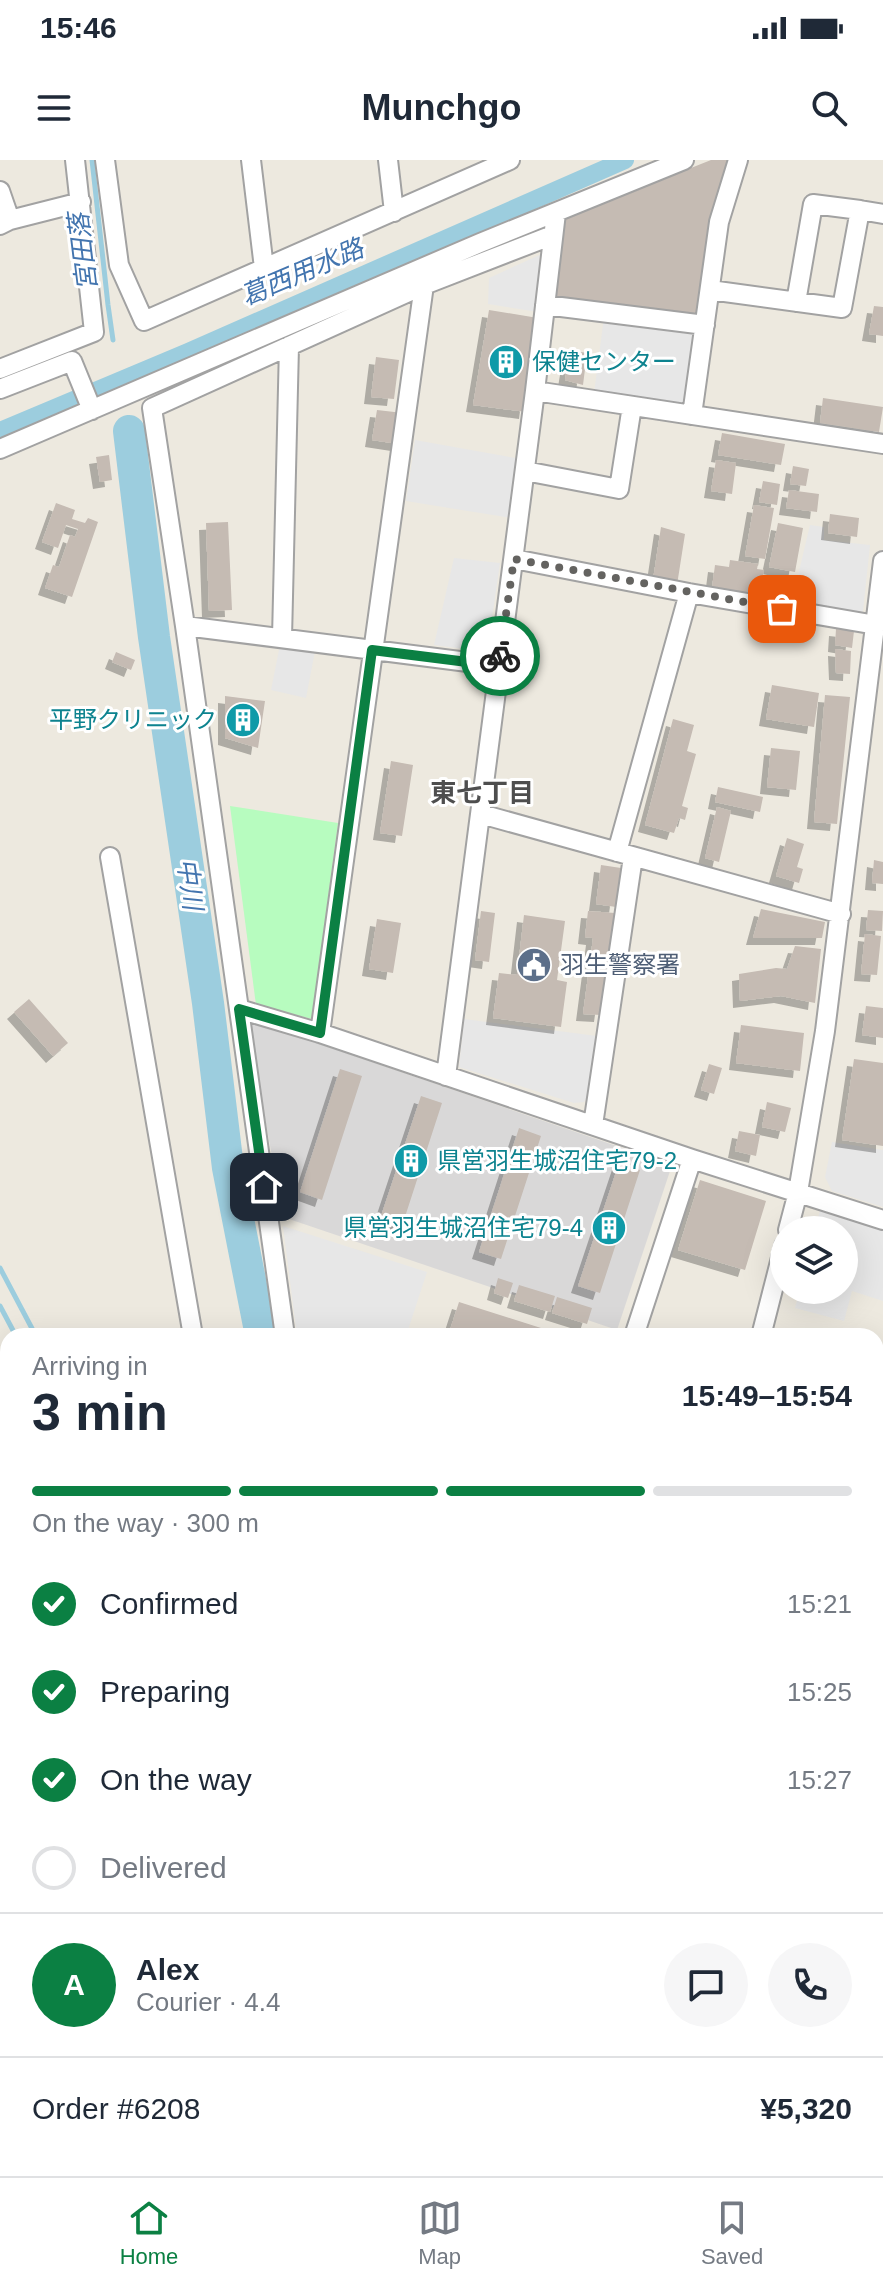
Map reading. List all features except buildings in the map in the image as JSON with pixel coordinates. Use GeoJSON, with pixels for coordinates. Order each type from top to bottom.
{"type":"FeatureCollection","features":[{"type":"Feature","properties":{"kind":"street"},"geometry":{"type":"LineString","coordinates":[[0,369],[94,332],[75,160]]}},
{"type":"Feature","properties":{"kind":"street"},"geometry":{"type":"LineString","coordinates":[[105,160],[119,265],[144,321],[510,160]]}},
{"type":"Feature","properties":{"kind":"street"},"geometry":{"type":"LineString","coordinates":[[251,160],[264,268]]}},
{"type":"Feature","properties":{"kind":"street"},"geometry":{"type":"LineString","coordinates":[[388,160],[394,212]]}},
{"type":"Feature","properties":{"kind":"street"},"geometry":{"type":"LineString","coordinates":[[0,449],[480,243],[684,160]]}},
{"type":"Feature","properties":{"kind":"street"},"geometry":{"type":"LineString","coordinates":[[692,415],[719,222],[738,160]]}},
{"type":"Feature","properties":{"kind":"street"},"geometry":{"type":"LineString","coordinates":[[0,191],[5,222],[81,202]]}},
{"type":"Feature","properties":{"kind":"street"},"geometry":{"type":"LineString","coordinates":[[796,302],[813,204],[883,214]]}},
{"type":"Feature","properties":{"kind":"street"},"geometry":{"type":"LineString","coordinates":[[710,290],[842,308],[860,210]]}},
{"type":"Feature","properties":{"kind":"street"},"geometry":{"type":"LineString","coordinates":[[446,1076],[556,213]]}},
{"type":"Feature","properties":{"kind":"street"},"geometry":{"type":"LineString","coordinates":[[284,1328],[152,408],[424,285],[553,235]]}},
{"type":"Feature","properties":{"kind":"street"},"geometry":{"type":"LineString","coordinates":[[320,1033],[424,285]]}},
{"type":"Feature","properties":{"kind":"street"},"geometry":{"type":"LineString","coordinates":[[545,305],[705,325]]}},
{"type":"Feature","properties":{"kind":"street"},"geometry":{"type":"LineString","coordinates":[[282,638],[289,346]]}},
{"type":"Feature","properties":{"kind":"street"},"geometry":{"type":"LineString","coordinates":[[0,389],[72,361],[92,410]]}},
{"type":"Feature","properties":{"kind":"street"},"geometry":{"type":"LineString","coordinates":[[535,391],[883,444]]}},
{"type":"Feature","properties":{"kind":"street"},"geometry":{"type":"LineString","coordinates":[[525,471],[619,489],[632,406]]}},
{"type":"Feature","properties":{"kind":"street"},"geometry":{"type":"LineString","coordinates":[[514,559],[876,625]]}},
{"type":"Feature","properties":{"kind":"street"},"geometry":{"type":"LineString","coordinates":[[792,1216],[825,1031],[841,914],[874,721],[876,625],[883,561]]}},
{"type":"Feature","properties":{"kind":"street"},"geometry":{"type":"LineString","coordinates":[[593,1125],[625,855],[689,593]]}},
{"type":"Feature","properties":{"kind":"street"},"geometry":{"type":"LineString","coordinates":[[185,626],[499,666]]}},
{"type":"Feature","properties":{"kind":"street"},"geometry":{"type":"LineString","coordinates":[[481,814],[841,914]]}},
{"type":"Feature","properties":{"kind":"street"},"geometry":{"type":"LineString","coordinates":[[110,857],[192,1328]]}},
{"type":"Feature","properties":{"kind":"street"},"geometry":{"type":"LineString","coordinates":[[239,1009],[320,1033],[883,1220]]}},
{"type":"Feature","properties":{"kind":"street"},"geometry":{"type":"LineString","coordinates":[[637,1328],[692,1159]]}},
{"type":"Feature","properties":{"kind":"street"},"geometry":{"type":"LineString","coordinates":[[763,1328],[770,1301]]}},
{"type":"Feature","properties":{"kind":"shaded area"},"geometry":{"type":"Polygon","coordinates":[[[544,253],[538,312],[488,304],[489,278],[544,253]]]}},
{"type":"Feature","properties":{"kind":"shaded area"},"geometry":{"type":"Polygon","coordinates":[[[604,317],[699,330],[686,408],[594,393],[604,317]]]}},
{"type":"Feature","properties":{"kind":"shaded area"},"geometry":{"type":"Polygon","coordinates":[[[415,440],[521,459],[511,518],[406,501],[415,440]]]}},
{"type":"Feature","properties":{"kind":"shaded area"},"geometry":{"type":"Polygon","coordinates":[[[810,525],[824,527],[824,540],[870,545],[863,611],[857,615],[769,599],[773,579],[796,584],[810,525]]]}},
{"type":"Feature","properties":{"kind":"shaded area"},"geometry":{"type":"Polygon","coordinates":[[[454,558],[500,563],[487,652],[434,645],[454,558]]]}},
{"type":"Feature","properties":{"kind":"shaded area"},"geometry":{"type":"Polygon","coordinates":[[[280,645],[315,651],[306,698],[271,690],[280,645]]]}},
{"type":"Feature","properties":{"kind":"shaded area"},"geometry":{"type":"Polygon","coordinates":[[[247,1019],[672,1165],[618,1328],[283,1217],[247,1019]]]}},
{"type":"Feature","properties":{"kind":"shaded area"},"geometry":{"type":"Polygon","coordinates":[[[464,1019],[597,1036],[590,1094],[584,1102],[574,1103],[459,1067],[464,1019]]]}},
{"type":"Feature","properties":{"kind":"shaded area"},"geometry":{"type":"Polygon","coordinates":[[[832,1142],[883,1150],[883,1207],[832,1191],[825,1177],[832,1142]]]}},
{"type":"Feature","properties":{"kind":"shaded area"},"geometry":{"type":"Polygon","coordinates":[[[821,1207],[850,1216],[819,1216],[821,1207]]]}},
{"type":"Feature","properties":{"kind":"shaded area"},"geometry":{"type":"Polygon","coordinates":[[[858,1218],[883,1226],[883,1301],[858,1293],[858,1218]]]}},
{"type":"Feature","properties":{"kind":"shaded area"},"geometry":{"type":"Polygon","coordinates":[[[283,1226],[427,1272],[409,1328],[296,1328],[283,1226]]]}},
{"type":"Feature","properties":{"kind":"shaded area"},"geometry":{"type":"Polygon","coordinates":[[[796,1304],[849,1304],[844,1321],[795,1308],[796,1304]]]}},
{"type":"Feature","properties":{"kind":"green space"},"geometry":{"type":"Polygon","coordinates":[[[230,806],[338,823],[312,1019],[256,1005],[230,806]]]}},
{"type":"Feature","properties":{"kind":"waterway","name":"宮田落"},"geometry":{"type":"LineString","coordinates":[[92,160],[113,340]]}},
{"type":"Feature","properties":{"kind":"waterway","name":"葛西用水路"},"geometry":{"type":"LineString","coordinates":[[0,431],[625,160]]}},
{"type":"Feature","properties":{"kind":"waterway","name":"中川"},"geometry":{"type":"LineString","coordinates":[[129,431],[154,637],[208,1003],[228,1168],[259,1328]]}},
{"type":"Feature","properties":{"kind":"waterway"},"geometry":{"type":"LineString","coordinates":[[0,1268],[32,1328]]}},
{"type":"Feature","properties":{"kind":"waterway"},"geometry":{"type":"LineString","coordinates":[[0,1306],[12,1328]]}},
{"type":"Feature","properties":{"kind":"way so far"},"geometry":{"type":"LineString","coordinates":[[500,656],[514,559],[782,609]]}},
{"type":"Feature","properties":{"kind":"place","name":"保健センター"},"geometry":{"type":"Point","coordinates":[506,362]}},
{"type":"Feature","properties":{"kind":"place","name":"平野クリニック"},"geometry":{"type":"Point","coordinates":[243,720]}},
{"type":"Feature","properties":{"kind":"place","name":"羽生警察署"},"geometry":{"type":"Point","coordinates":[534,965]}},
{"type":"Feature","properties":{"kind":"place","name":"県営羽生城沼住宅79-2"},"geometry":{"type":"Point","coordinates":[411,1161]}},
{"type":"Feature","properties":{"kind":"place","name":"県営羽生城沼住宅79-4"},"geometry":{"type":"Point","coordinates":[609,1228]}},
{"type":"Feature","properties":{"kind":"district","name":"東七丁目"},"geometry":{"type":"Point","coordinates":[482,793]}},
{"type":"Feature","properties":{"kind":"route"},"geometry":{"type":"LineString","coordinates":[[264,1187],[239,1009],[320,1033],[372,650],[499,666],[500,656]]}}]}
